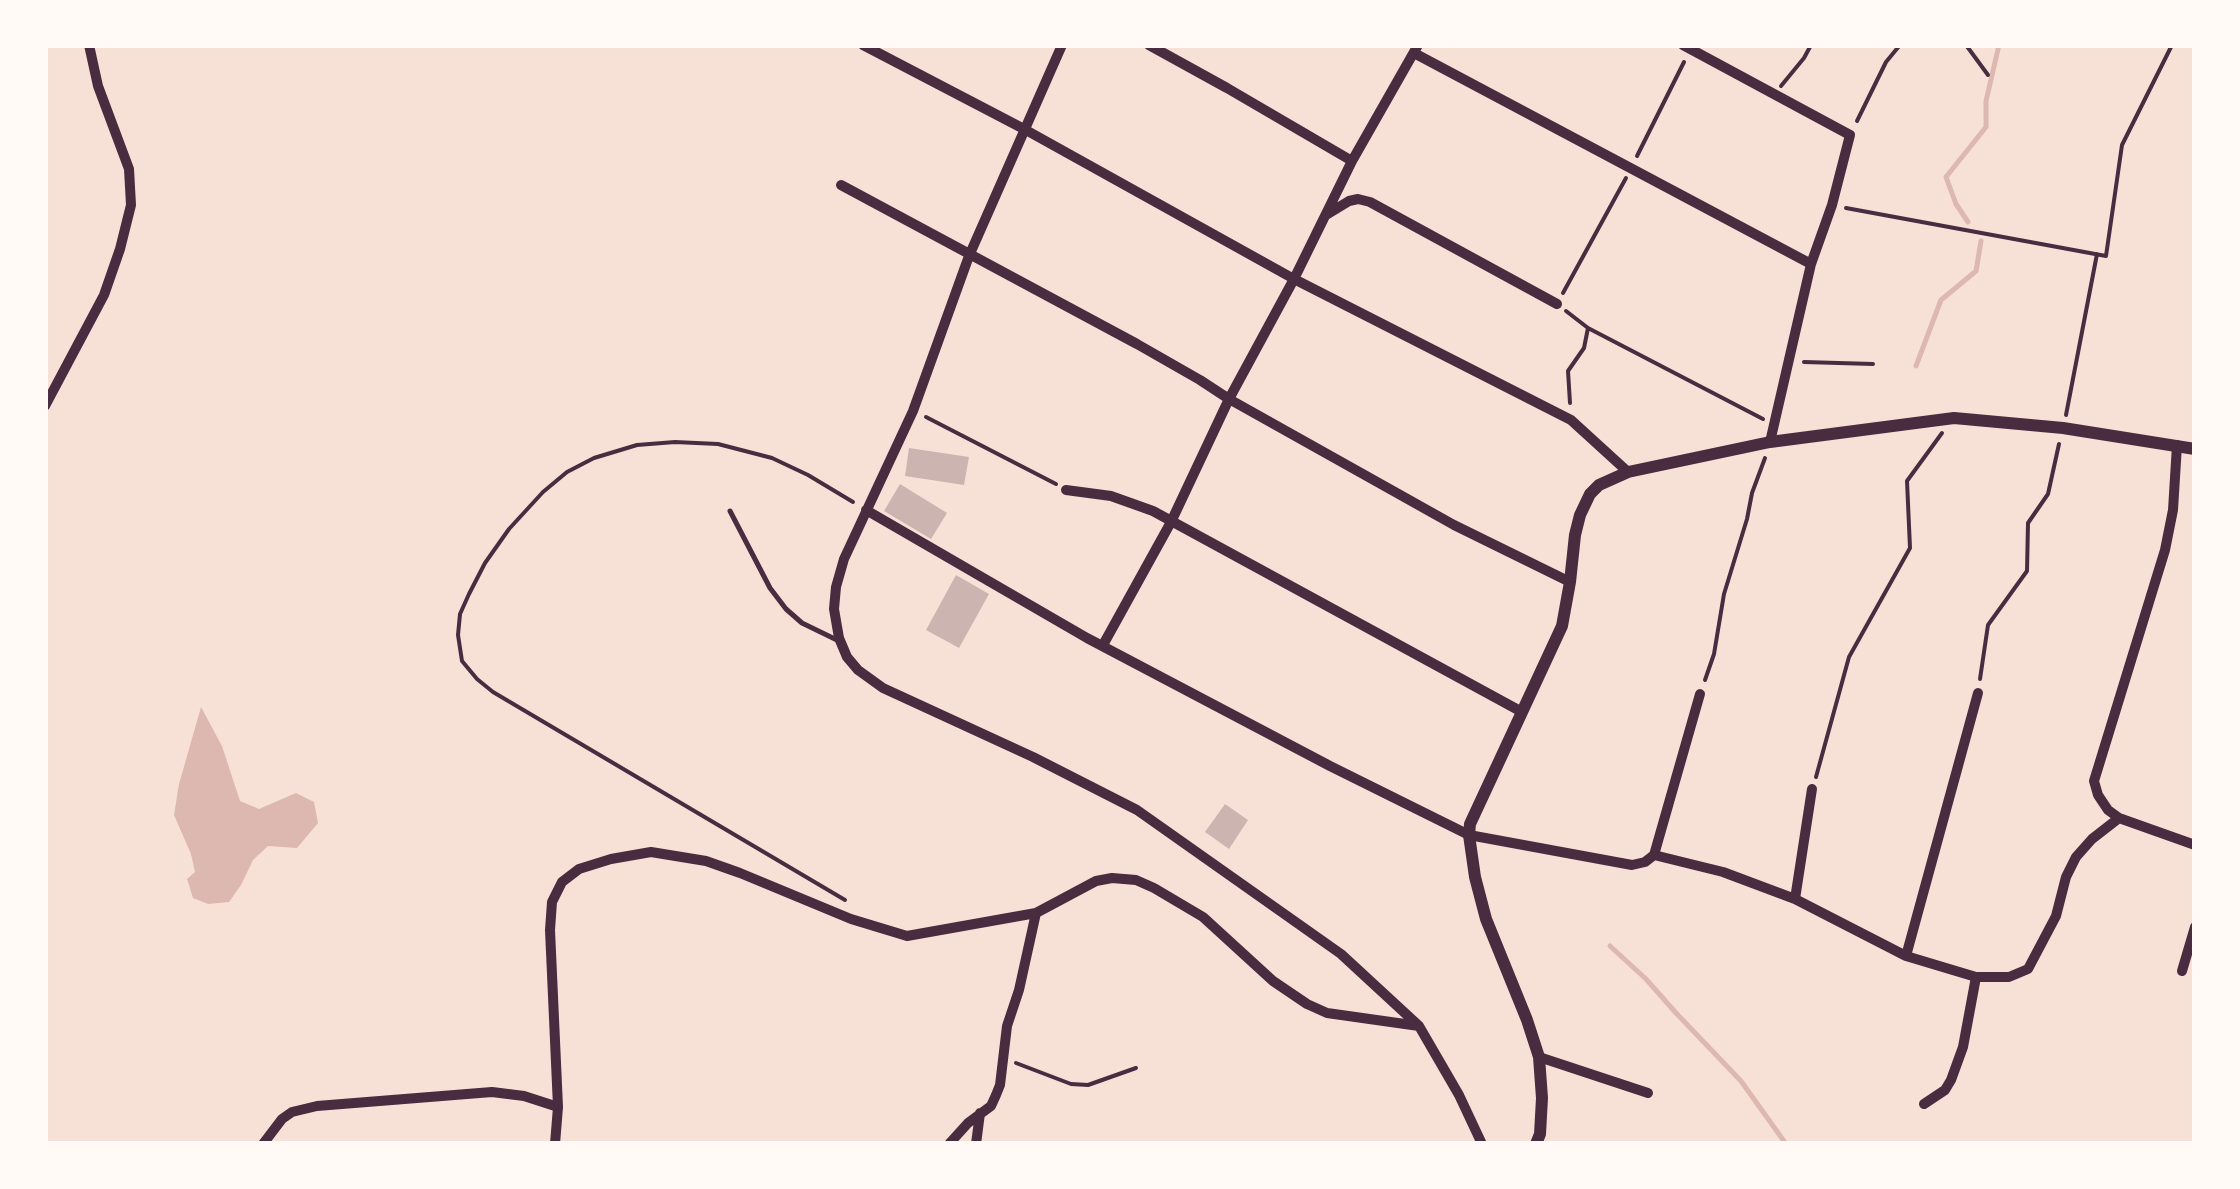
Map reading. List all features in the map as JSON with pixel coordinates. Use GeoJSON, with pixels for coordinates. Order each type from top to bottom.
{"type":"FeatureCollection","features":[{"type":"Feature","properties":{"kind":"street"},"geometry":{"type":"LineString","coordinates":[[45,406],[104,295],[131,205],[129,169],[98,86],[89,45]]}},
{"type":"Feature","properties":{"kind":"street"},"geometry":{"type":"LineString","coordinates":[[863,45],[1294,279],[1571,420],[1628,472]]}},
{"type":"Feature","properties":{"kind":"street"},"geometry":{"type":"LineString","coordinates":[[1062,45],[969,256],[913,411],[844,559],[834,609],[841,643],[858,670],[896,695],[1137,810],[1340,954],[1419,1026],[1482,1144]]}},
{"type":"Feature","properties":{"kind":"street"},"geometry":{"type":"LineString","coordinates":[[1149,45],[1352,161]]}},
{"type":"Feature","properties":{"kind":"street"},"geometry":{"type":"LineString","coordinates":[[1684,45],[1850,135],[1832,206],[1811,264],[1770,442]]}},
{"type":"Feature","properties":{"kind":"street"},"geometry":{"type":"LineString","coordinates":[[1103,645],[1171,522],[1229,399],[1352,161],[1416,49],[1811,264]]}},
{"type":"Feature","properties":{"kind":"street"},"geometry":{"type":"LineString","coordinates":[[841,185],[1137,344],[1454,525],[1570,582]]}},
{"type":"Feature","properties":{"kind":"street"},"geometry":{"type":"LineString","coordinates":[[1325,216],[1348,200],[1370,202],[1557,304]]}},
{"type":"Feature","properties":{"kind":"street"},"geometry":{"type":"LineString","coordinates":[[1536,1144],[1542,1098],[1540,1056],[1486,919],[1469,835],[1474,813],[1562,626],[1575,535],[1590,494],[1599,485],[1628,472],[1770,442],[1954,418],[2063,428],[2195,449]]}},
{"type":"Feature","properties":{"kind":"street"},"geometry":{"type":"LineString","coordinates":[[2177,446],[2173,510],[2165,550],[2094,780],[2108,810],[2120,818],[2195,845]]}},
{"type":"Feature","properties":{"kind":"street"},"geometry":{"type":"LineString","coordinates":[[1066,490],[1110,496],[1153,510],[1522,712]]}},
{"type":"Feature","properties":{"kind":"street"},"geometry":{"type":"LineString","coordinates":[[866,510],[1087,638],[1469,835],[1632,865],[1645,862],[1654,855],[1700,694]]}},
{"type":"Feature","properties":{"kind":"street"},"geometry":{"type":"LineString","coordinates":[[1906,956],[1978,693]]}},
{"type":"Feature","properties":{"kind":"street"},"geometry":{"type":"LineString","coordinates":[[1794,899],[1812,789]]}},
{"type":"Feature","properties":{"kind":"street"},"geometry":{"type":"LineString","coordinates":[[1654,855],[1722,872],[1794,899],[1906,956],[1976,977],[2009,977],[2028,968],[2056,916],[2066,877],[2076,857],[2120,818]]}},
{"type":"Feature","properties":{"kind":"street"},"geometry":{"type":"LineString","coordinates":[[555,1144],[558,1107],[552,902],[562,882],[579,869],[632,854],[674,854],[740,873],[851,919],[907,936],[1036,912],[1096,881],[1136,880],[1203,918],[1273,981],[1327,1014],[1419,1026]]}},
{"type":"Feature","properties":{"kind":"street"},"geometry":{"type":"LineString","coordinates":[[949,1144],[991,1106],[996,1095],[1007,1026],[1020,990],[1036,912]]}},
{"type":"Feature","properties":{"kind":"street"},"geometry":{"type":"LineString","coordinates":[[2182,971],[2195,927]]}},
{"type":"Feature","properties":{"kind":"street"},"geometry":{"type":"LineString","coordinates":[[1924,1104],[1945,1090],[1951,1080],[1976,977]]}},
{"type":"Feature","properties":{"kind":"street"},"geometry":{"type":"LineString","coordinates":[[1540,1056],[1648,1093]]}},
{"type":"Feature","properties":{"kind":"street"},"geometry":{"type":"LineString","coordinates":[[263,1144],[282,1119],[292,1112],[317,1106],[492,1092],[524,1096],[558,1107]]}},
{"type":"Feature","properties":{"kind":"street"},"geometry":{"type":"LineString","coordinates":[[976,1144],[980,1113]]}},
{"type":"Feature","properties":{"kind":"lane"},"geometry":{"type":"LineString","coordinates":[[730,511],[770,588],[786,609],[802,623],[841,643]]}},
{"type":"Feature","properties":{"kind":"path"},"geometry":{"type":"LineString","coordinates":[[1776,94],[1811,45]]}},
{"type":"Feature","properties":{"kind":"path"},"geometry":{"type":"LineString","coordinates":[[1850,135],[1886,62],[1900,45]]}},
{"type":"Feature","properties":{"kind":"path"},"geometry":{"type":"LineString","coordinates":[[1966,45],[1988,75]]}},
{"type":"Feature","properties":{"kind":"path"},"geometry":{"type":"LineString","coordinates":[[1832,206],[2106,256],[2122,146],[2172,45]]}},
{"type":"Feature","properties":{"kind":"path"},"geometry":{"type":"LineString","coordinates":[[1978,693],[1988,625],[2027,571],[2028,523],[2048,494],[2098,254]]}},
{"type":"Feature","properties":{"kind":"path"},"geometry":{"type":"LineString","coordinates":[[1557,304],[1588,328],[1774,425]]}},
{"type":"Feature","properties":{"kind":"path"},"geometry":{"type":"LineString","coordinates":[[1571,420],[1568,371],[1584,348],[1588,328]]}},
{"type":"Feature","properties":{"kind":"path"},"geometry":{"type":"LineString","coordinates":[[1789,361],[1873,364]]}},
{"type":"Feature","properties":{"kind":"path"},"geometry":{"type":"LineString","coordinates":[[913,411],[1066,490]]}},
{"type":"Feature","properties":{"kind":"path"},"geometry":{"type":"LineString","coordinates":[[1812,789],[1849,657],[1910,548],[1908,481],[1954,418]]}},
{"type":"Feature","properties":{"kind":"path"},"geometry":{"type":"LineString","coordinates":[[1700,694],[1714,654],[1724,594],[1752,493],[1770,442]]}},
{"type":"Feature","properties":{"kind":"path"},"geometry":{"type":"LineString","coordinates":[[857,906],[493,692],[476,679],[462,660],[458,635],[460,614],[485,563],[508,529],[566,472],[637,444],[718,444],[742,449],[772,458],[866,510]]}},
{"type":"Feature","properties":{"kind":"path"},"geometry":{"type":"LineString","coordinates":[[1002,1057],[1071,1084],[1088,1085],[1136,1068]]}},
{"type":"Feature","properties":{"kind":"shaded area"},"geometry":{"type":"Polygon","coordinates":[[[201,707],[222,746],[240,801],[259,809],[296,793],[314,802],[318,823],[297,848],[268,846],[253,860],[229,902],[208,904],[193,898],[187,879],[195,872],[191,854],[174,815],[201,707]]]}},
{"type":"Feature","properties":{"kind":"building"},"geometry":{"type":"Polygon","coordinates":[[[909,448],[969,457],[964,485],[905,476],[909,448]]]}},
{"type":"Feature","properties":{"kind":"building"},"geometry":{"type":"Polygon","coordinates":[[[900,484],[947,513],[931,539],[884,511],[900,484]]]}},
{"type":"Feature","properties":{"kind":"building"},"geometry":{"type":"Polygon","coordinates":[[[956,575],[989,594],[959,648],[926,630],[956,575]]]}},
{"type":"Feature","properties":{"kind":"building"},"geometry":{"type":"Polygon","coordinates":[[[1225,804],[1248,820],[1229,849],[1205,832],[1225,804]]]}},
{"type":"Feature","properties":{"kind":"waterway"},"geometry":{"type":"LineString","coordinates":[[1968,222],[1946,177],[1986,127],[1986,101],[1999,45]]}},
{"type":"Feature","properties":{"kind":"waterway"},"geometry":{"type":"LineString","coordinates":[[1916,366],[1941,300],[1976,271],[1981,241]]}},
{"type":"Feature","properties":{"kind":"waterway"},"geometry":{"type":"LineString","coordinates":[[1610,946],[1741,1081],[1786,1144]]}}]}
